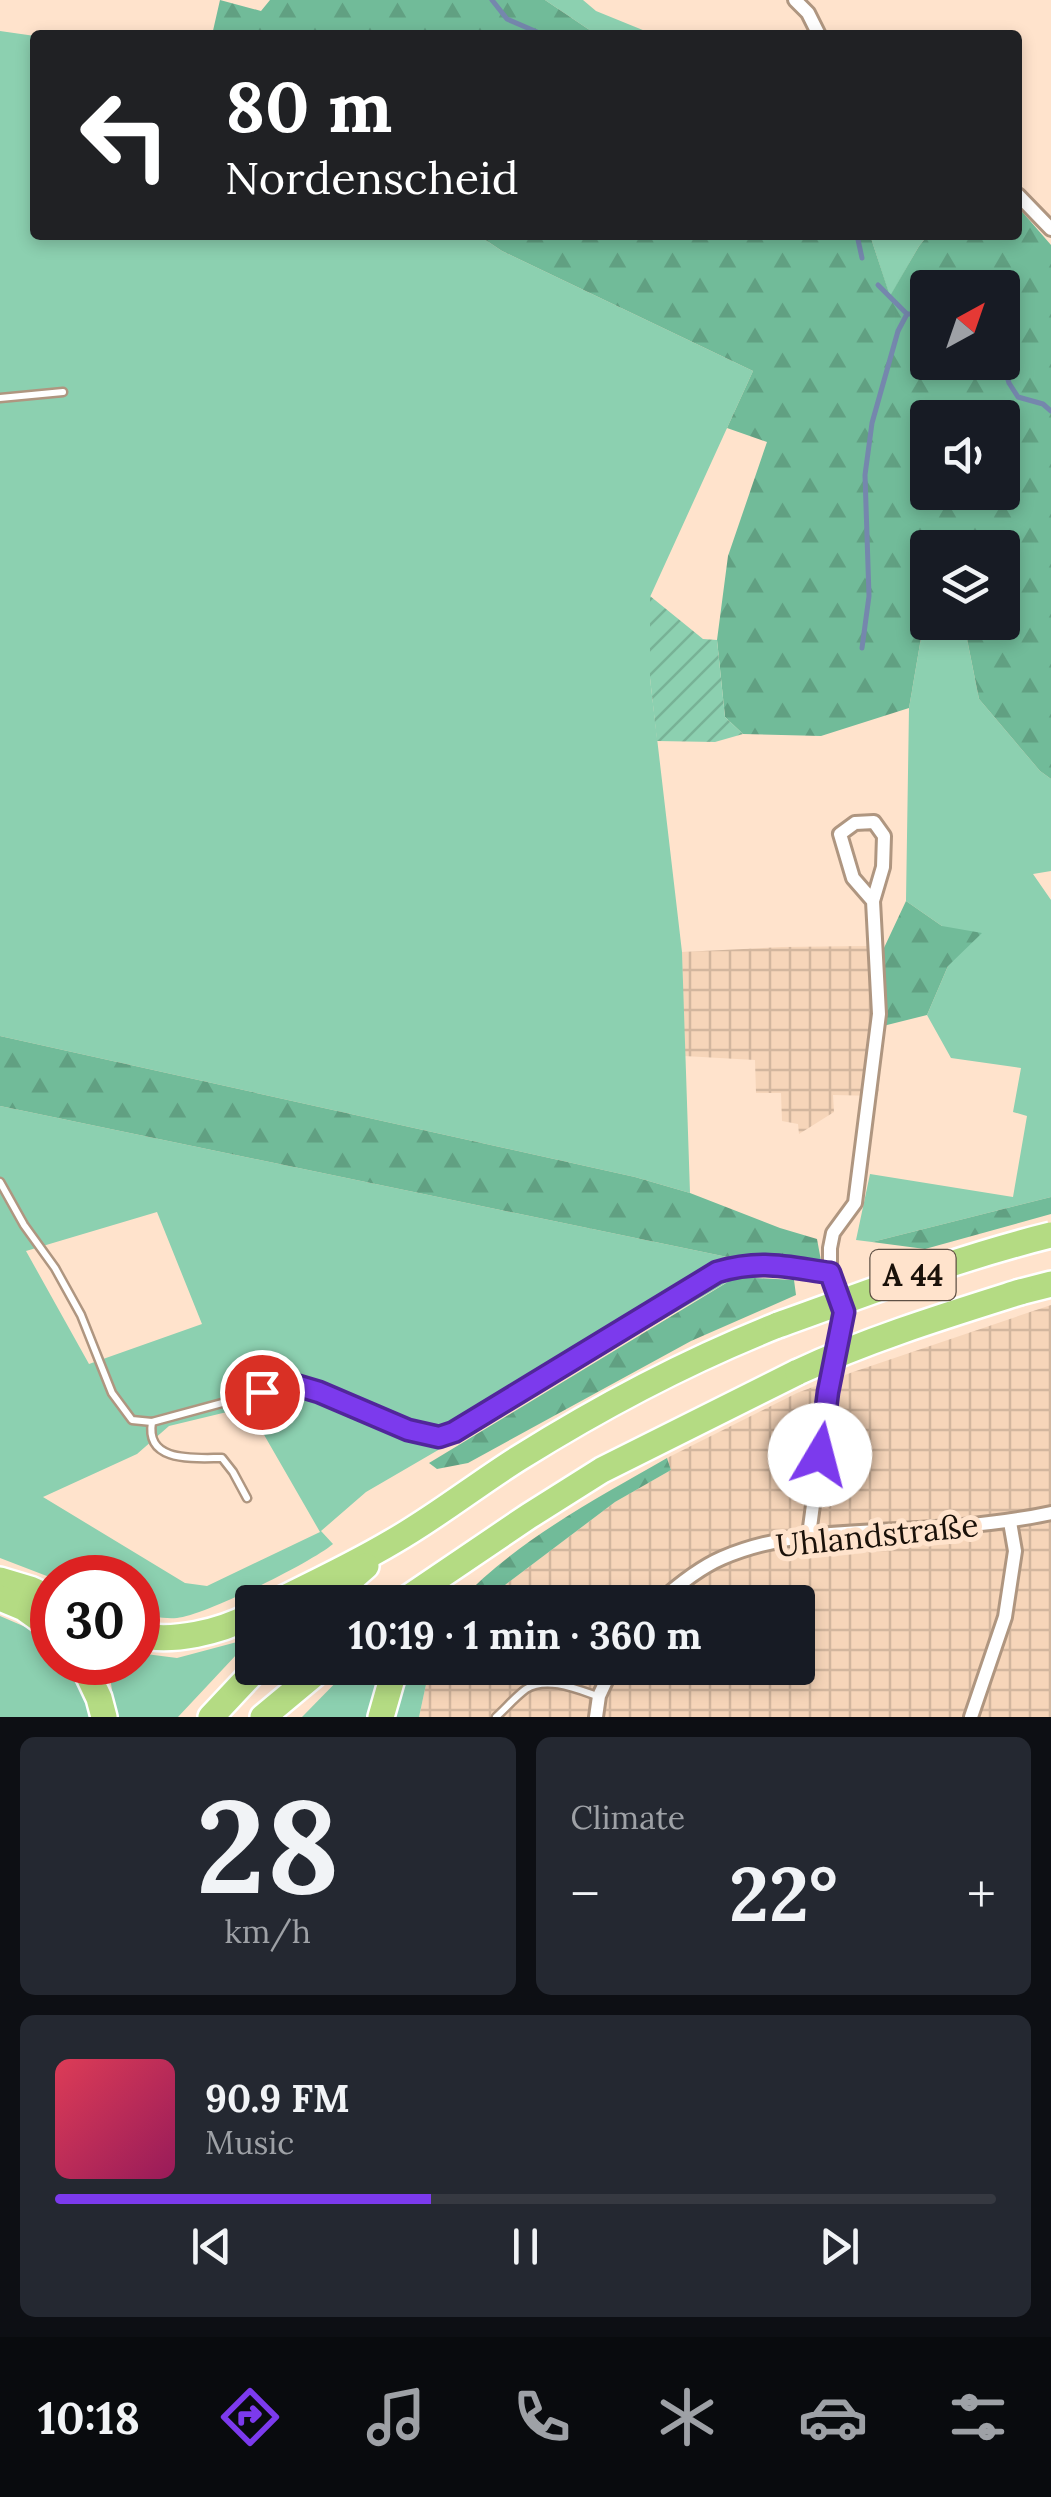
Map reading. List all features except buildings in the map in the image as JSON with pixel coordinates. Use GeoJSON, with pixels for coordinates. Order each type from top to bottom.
{"type":"FeatureCollection","features":[{"type":"Feature","properties":{"kind":"highway","name":"A 44"},"geometry":{"type":"LineString","coordinates":[[344,1585],[392,1542],[574,1424],[647,1383],[778,1325],[912,1276],[1051,1235]]}},
{"type":"Feature","properties":{"kind":"highway","name":"A 44"},"geometry":{"type":"LineString","coordinates":[[427,1585],[620,1461],[798,1372],[928,1321],[1051,1284]]}},
{"type":"Feature","properties":{"kind":"highway"},"geometry":{"type":"LineString","coordinates":[[450,1585],[529,1516]]}},
{"type":"Feature","properties":{"kind":"highway"},"geometry":{"type":"LineString","coordinates":[[309,1585],[392,1542]]}},
{"type":"Feature","properties":{"kind":"highway"},"geometry":{"type":"LineString","coordinates":[[0,1580],[30,1589]]}},
{"type":"Feature","properties":{"kind":"highway"},"geometry":{"type":"LineString","coordinates":[[0,1598],[30,1612]]}},
{"type":"Feature","properties":{"kind":"highway"},"geometry":{"type":"LineString","coordinates":[[160,1636],[203,1633],[235,1621]]}},
{"type":"Feature","properties":{"kind":"highway"},"geometry":{"type":"LineString","coordinates":[[93,1685],[104,1717]]}},
{"type":"Feature","properties":{"kind":"highway"},"geometry":{"type":"LineString","coordinates":[[211,1717],[241,1685]]}},
{"type":"Feature","properties":{"kind":"highway"},"geometry":{"type":"LineString","coordinates":[[264,1717],[302,1685]]}},
{"type":"Feature","properties":{"kind":"highway"},"geometry":{"type":"LineString","coordinates":[[381,1717],[390,1685]]}},
{"type":"Feature","properties":{"kind":"street"},"geometry":{"type":"LineString","coordinates":[[795,0],[816,30]]}},
{"type":"Feature","properties":{"kind":"street"},"geometry":{"type":"LineString","coordinates":[[1022,199],[1051,229]]}},
{"type":"Feature","properties":{"kind":"street"},"geometry":{"type":"LineString","coordinates":[[809,1535],[828,1392],[844,1312],[830,1273],[833,1233],[855,1203],[879,1014],[873,902],[882,867],[884,836],[874,822],[854,823],[840,834],[854,878],[873,902]]}},
{"type":"Feature","properties":{"kind":"street","name":"Uhlandstraße"},"geometry":{"type":"LineString","coordinates":[[679,1585],[720,1559],[809,1535],[1010,1522],[1051,1512]]}},
{"type":"Feature","properties":{"kind":"street"},"geometry":{"type":"LineString","coordinates":[[970,1717],[1005,1617],[1015,1551],[1010,1522]]}},
{"type":"Feature","properties":{"kind":"street"},"geometry":{"type":"LineString","coordinates":[[596,1717],[604,1685]]}},
{"type":"Feature","properties":{"kind":"lane"},"geometry":{"type":"LineString","coordinates":[[0,398],[63,392]]}},
{"type":"Feature","properties":{"kind":"lane"},"geometry":{"type":"LineString","coordinates":[[0,1182],[81,1315],[112,1393],[132,1420],[152,1422],[292,1384],[408,1430],[439,1437],[454,1432],[717,1272],[741,1264],[766,1263],[830,1273]]}},
{"type":"Feature","properties":{"kind":"lane"},"geometry":{"type":"LineString","coordinates":[[152,1422],[150,1433],[157,1447],[174,1457],[222,1458],[246,1498]]}},
{"type":"Feature","properties":{"kind":"lane"},"geometry":{"type":"LineString","coordinates":[[496,1717],[538,1684],[564,1685],[598,1696]]}},
{"type":"Feature","properties":{"kind":"shaded area"},"geometry":{"type":"Polygon","coordinates":[[[868,946],[883,950],[878,1096],[833,1095],[834,1112],[799,1134],[798,1124],[782,1121],[781,1093],[756,1093],[755,1060],[684,1056],[682,952],[868,946]]]}},
{"type":"Feature","properties":{"kind":"shaded area"},"geometry":{"type":"Polygon","coordinates":[[[1051,1305],[1051,1717],[419,1717],[426,1685],[815,1685],[815,1585],[505,1585],[615,1502],[671,1470],[667,1458],[797,1393],[1051,1305]]]}},
{"type":"Feature","properties":{"kind":"green space"},"geometry":{"type":"Polygon","coordinates":[[[220,0],[261,11],[270,0],[545,0],[590,30],[213,30],[220,0]]]}},
{"type":"Feature","properties":{"kind":"green space"},"geometry":{"type":"Polygon","coordinates":[[[545,0],[583,0],[596,11],[643,30],[590,30],[545,0]]]}},
{"type":"Feature","properties":{"kind":"green space"},"geometry":{"type":"Polygon","coordinates":[[[0,31],[30,35],[30,240],[486,240],[753,371],[650,597],[650,678],[682,952],[690,1193],[635,1177],[0,1036],[0,31]]]}},
{"type":"Feature","properties":{"kind":"green space"},"geometry":{"type":"Polygon","coordinates":[[[1022,212],[1051,245],[1051,779],[979,699],[967,640],[1020,640],[1020,530],[910,530],[910,640],[921,640],[909,708],[821,736],[743,734],[725,717],[717,640],[728,556],[767,442],[727,428],[753,371],[486,240],[872,240],[890,296],[924,240],[1022,240],[1022,212]]]}},
{"type":"Feature","properties":{"kind":"green space"},"geometry":{"type":"Polygon","coordinates":[[[872,240],[924,240],[919,246],[890,297],[872,240]]]}},
{"type":"Feature","properties":{"kind":"green space"},"geometry":{"type":"Polygon","coordinates":[[[650,596],[703,639],[717,640],[725,717],[743,734],[715,742],[657,741],[650,678],[650,596]]]}},
{"type":"Feature","properties":{"kind":"green space"},"geometry":{"type":"Polygon","coordinates":[[[921,640],[967,640],[979,699],[1051,779],[1051,871],[1033,874],[1051,900],[1051,1197],[872,1242],[856,1240],[870,1174],[1013,1197],[1027,1116],[1013,1112],[1021,1068],[951,1058],[927,1015],[948,966],[942,926],[906,901],[909,708],[921,640]]]}},
{"type":"Feature","properties":{"kind":"green space"},"geometry":{"type":"Polygon","coordinates":[[[906,901],[942,926],[982,933],[948,966],[927,1015],[883,1026],[883,950],[906,901]]]}},
{"type":"Feature","properties":{"kind":"green space"},"geometry":{"type":"Polygon","coordinates":[[[0,1036],[635,1177],[817,1239],[822,1266],[737,1259],[0,1106],[0,1036]]]}},
{"type":"Feature","properties":{"kind":"green space"},"geometry":{"type":"Polygon","coordinates":[[[0,1106],[737,1259],[736,1277],[366,1492],[321,1531],[333,1544],[321,1552],[261,1585],[235,1585],[235,1597],[210,1608],[177,1618],[160,1618],[160,1568],[185,1583],[207,1586],[320,1532],[263,1433],[272,1427],[260,1404],[169,1426],[137,1454],[43,1497],[139,1555],[30,1555],[30,1570],[0,1558],[0,1106]],[[157,1212],[26,1251],[89,1364],[202,1324],[157,1212]]]}},
{"type":"Feature","properties":{"kind":"green space"},"geometry":{"type":"Polygon","coordinates":[[[1051,1197],[1051,1214],[925,1249],[872,1242],[1051,1197]]]}},
{"type":"Feature","properties":{"kind":"green space"},"geometry":{"type":"Polygon","coordinates":[[[736,1277],[794,1280],[796,1295],[691,1341],[468,1463],[437,1469],[429,1463],[736,1277]]]}},
{"type":"Feature","properties":{"kind":"green space"},"geometry":{"type":"Polygon","coordinates":[[[667,1458],[671,1470],[615,1502],[505,1585],[477,1585],[530,1541],[667,1458]]]}},
{"type":"Feature","properties":{"kind":"green space"},"geometry":{"type":"Polygon","coordinates":[[[0,1616],[30,1629],[30,1685],[81,1685],[96,1717],[0,1717],[0,1616]]]}},
{"type":"Feature","properties":{"kind":"green space"},"geometry":{"type":"Polygon","coordinates":[[[235,1643],[235,1656],[178,1717],[116,1717],[111,1685],[160,1685],[160,1656],[177,1658],[235,1643]]]}},
{"type":"Feature","properties":{"kind":"green space"},"geometry":{"type":"Polygon","coordinates":[[[333,1685],[384,1685],[376,1717],[302,1717],[333,1685]]]}},
{"type":"Feature","properties":{"kind":"green space"},"geometry":{"type":"Polygon","coordinates":[[[402,1685],[426,1685],[419,1717],[393,1717],[402,1685]]]}},
{"type":"Feature","properties":{"kind":"waterway"},"geometry":{"type":"LineString","coordinates":[[492,0],[507,19],[532,30]]}},
{"type":"Feature","properties":{"kind":"waterway"},"geometry":{"type":"LineString","coordinates":[[858,240],[862,258]]}},
{"type":"Feature","properties":{"kind":"waterway"},"geometry":{"type":"LineString","coordinates":[[878,285],[910,314]]}},
{"type":"Feature","properties":{"kind":"waterway"},"geometry":{"type":"LineString","coordinates":[[862,648],[869,596],[865,475],[872,423],[898,331],[907,314]]}},
{"type":"Feature","properties":{"kind":"waterway"},"geometry":{"type":"LineString","coordinates":[[1008,380],[1018,397],[1043,404],[1051,411]]}},
{"type":"Feature","properties":{"kind":"route"},"geometry":{"type":"LineString","coordinates":[[262,1392],[292,1384],[408,1430],[439,1437],[454,1432],[717,1272],[741,1264],[766,1263],[830,1273],[844,1312],[820,1455]]}}]}
